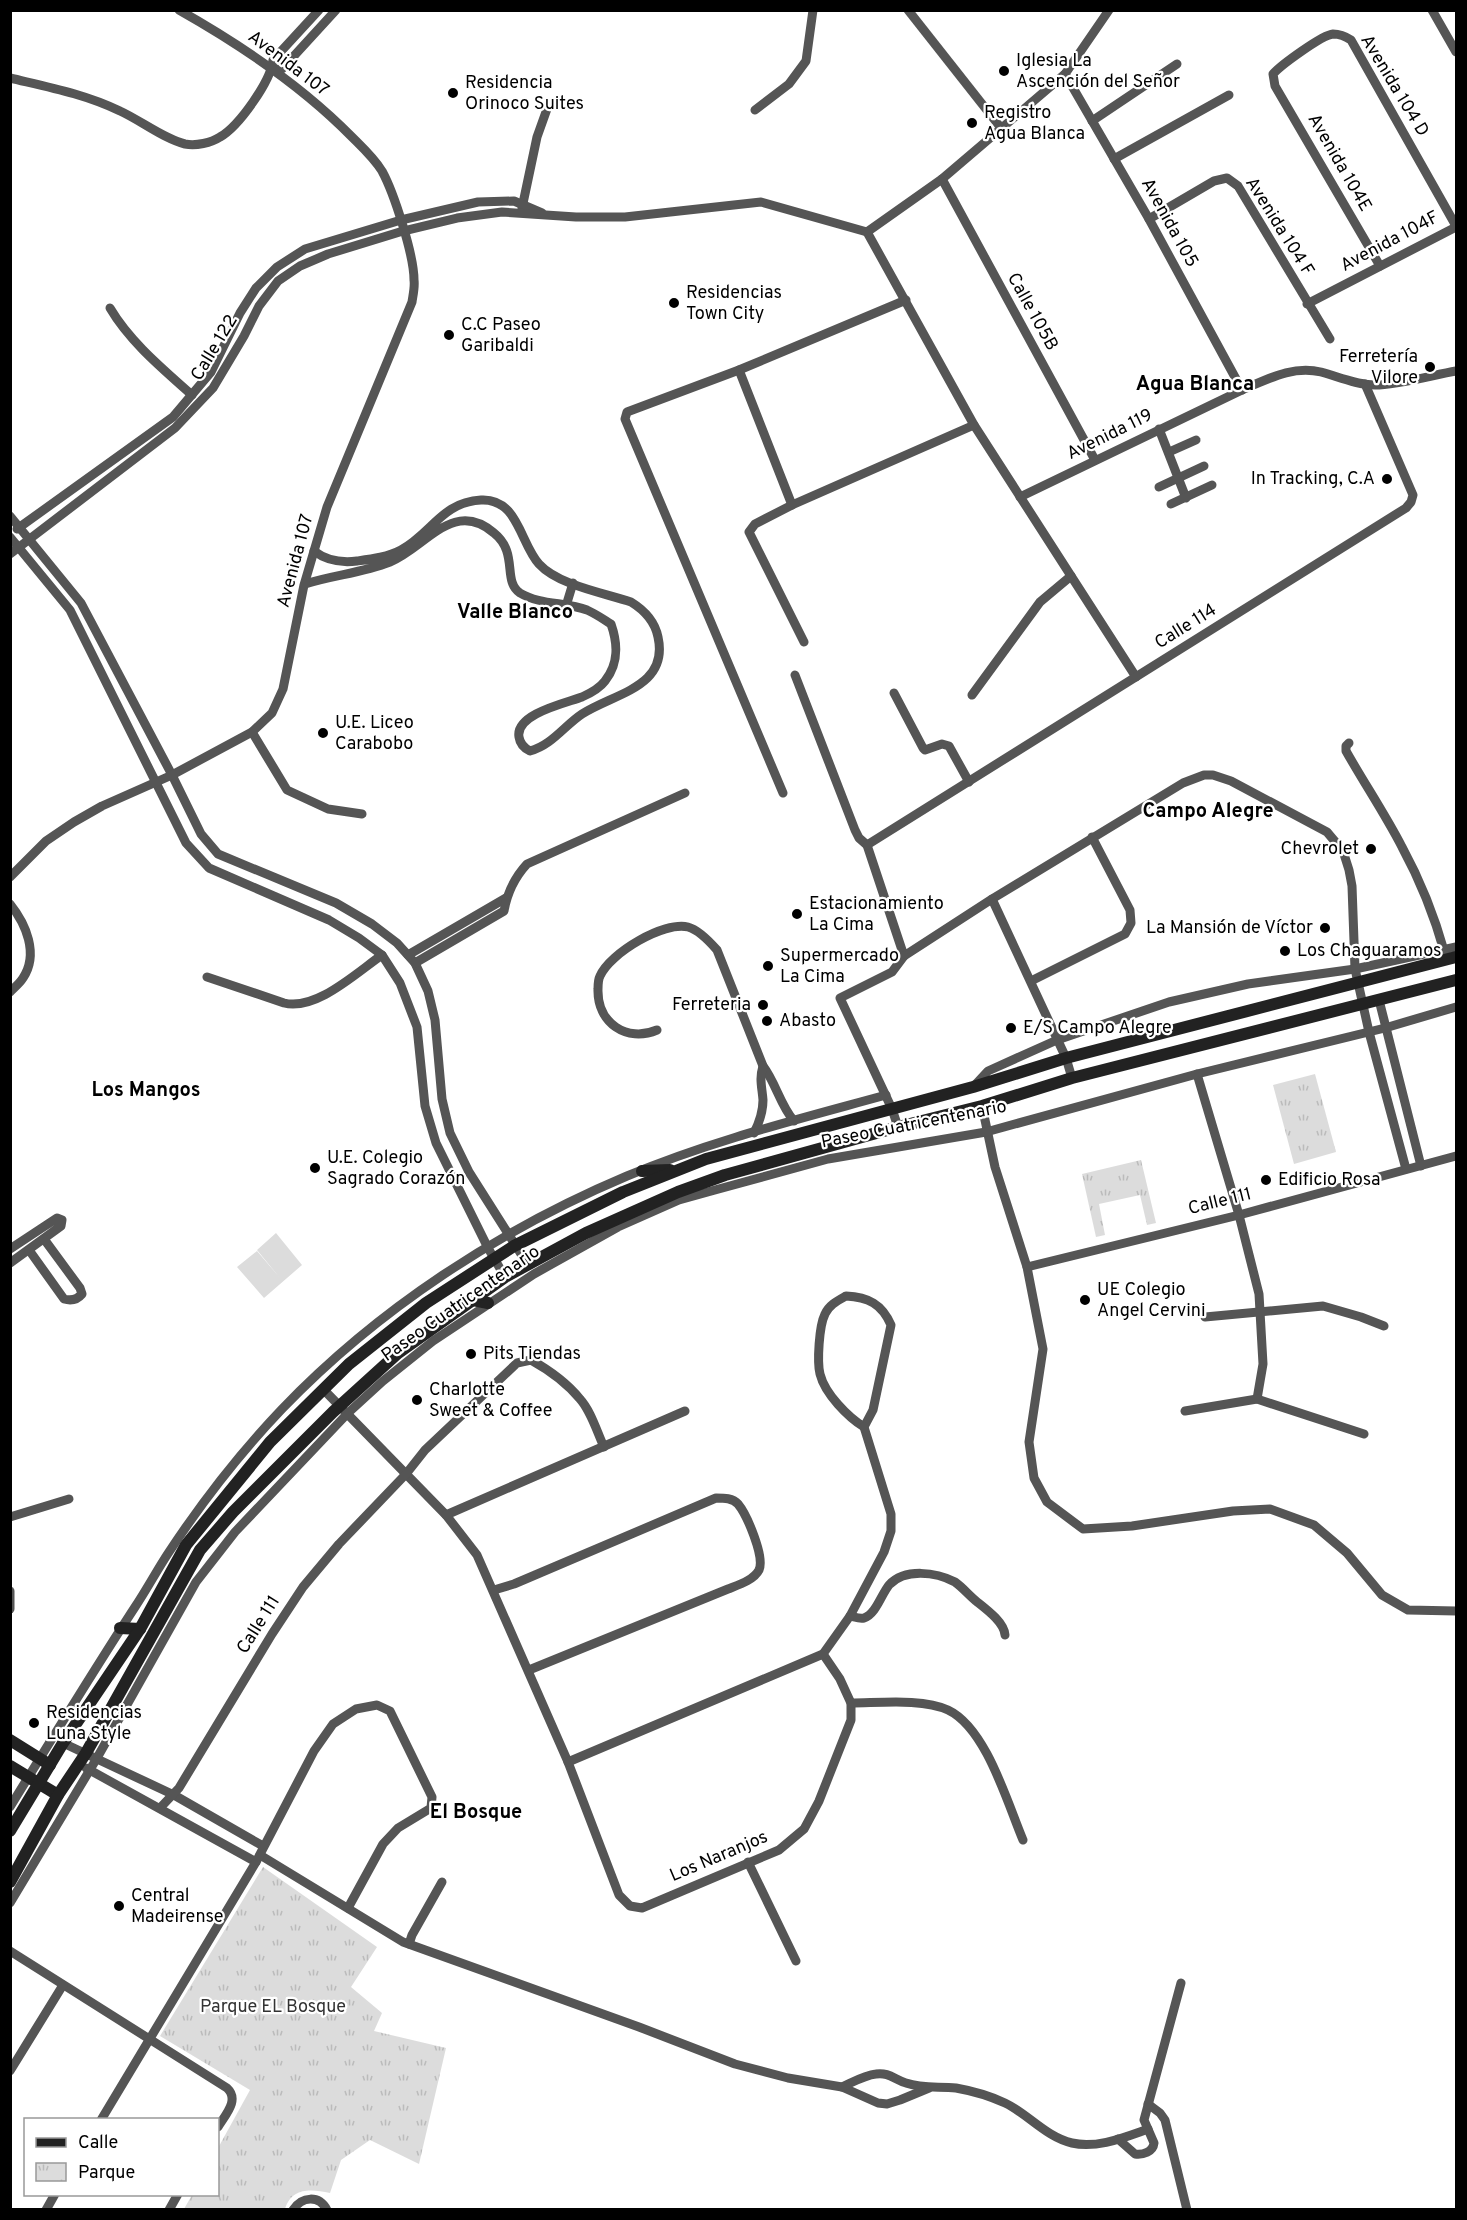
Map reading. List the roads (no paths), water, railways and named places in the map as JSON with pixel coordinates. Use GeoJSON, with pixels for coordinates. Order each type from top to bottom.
{"type":"FeatureCollection","features":[{"type":"Feature","properties":{"kind":"street","name":"Avenida 107"},"geometry":{"type":"LineString","coordinates":[[10,877],[45,841],[74,822],[102,806],[172,775],[252,732],[272,713],[283,689],[305,584],[327,507],[412,302],[414,279],[412,259],[401,220],[382,171],[351,136],[308,96],[272,69],[179,10]]}},
{"type":"Feature","properties":{"kind":"street"},"geometry":{"type":"LineString","coordinates":[[10,78],[74,93],[119,110],[175,140],[186,144],[201,144],[219,138],[229,131],[263,89],[272,69],[273,60],[319,10]]}},
{"type":"Feature","properties":{"kind":"street"},"geometry":{"type":"LineString","coordinates":[[272,69],[282,69],[336,10]]}},
{"type":"Feature","properties":{"kind":"street"},"geometry":{"type":"LineString","coordinates":[[755,110],[789,84],[806,61],[813,10]]}},
{"type":"Feature","properties":{"kind":"street"},"geometry":{"type":"LineString","coordinates":[[908,10],[1001,128]]}},
{"type":"Feature","properties":{"kind":"street"},"geometry":{"type":"LineString","coordinates":[[867,232],[942,179],[1065,74],[1109,10]]}},
{"type":"Feature","properties":{"kind":"street"},"geometry":{"type":"LineString","coordinates":[[1432,10],[1456,52]]}},
{"type":"Feature","properties":{"kind":"street","name":"Avenida 104 D"},"geometry":{"type":"LineString","coordinates":[[1272,74],[1281,65],[1331,34],[1343,35],[1351,40],[1456,226]]}},
{"type":"Feature","properties":{"kind":"street"},"geometry":{"type":"LineString","coordinates":[[1092,122],[1177,64]]}},
{"type":"Feature","properties":{"kind":"street","name":"Avenida 105"},"geometry":{"type":"LineString","coordinates":[[1065,74],[1149,219],[1242,390]]}},
{"type":"Feature","properties":{"kind":"street","name":"Avenida 104E"},"geometry":{"type":"LineString","coordinates":[[1272,74],[1275,86],[1380,266]]}},
{"type":"Feature","properties":{"kind":"street"},"geometry":{"type":"LineString","coordinates":[[1114,159],[1229,95]]}},
{"type":"Feature","properties":{"kind":"street"},"geometry":{"type":"LineString","coordinates":[[547,109],[537,137],[522,209],[549,215],[625,217],[761,202],[867,232],[974,425],[1136,677]]}},
{"type":"Feature","properties":{"kind":"street","name":"Avenida 104 F"},"geometry":{"type":"LineString","coordinates":[[1149,219],[1214,181],[1227,178],[1238,186],[1330,339]]}},
{"type":"Feature","properties":{"kind":"street","name":"Calle 105B"},"geometry":{"type":"LineString","coordinates":[[942,179],[1095,460]]}},
{"type":"Feature","properties":{"kind":"street","name":"Calle 122"},"geometry":{"type":"LineString","coordinates":[[10,535],[173,417],[211,372],[256,288],[277,267],[305,249],[401,220],[478,202],[514,201],[522,209]]}},
{"type":"Feature","properties":{"kind":"street","name":"Calle 122"},"geometry":{"type":"LineString","coordinates":[[10,554],[175,428],[213,388],[259,306],[278,281],[300,266],[328,254],[404,231],[457,218],[522,209]]}},
{"type":"Feature","properties":{"kind":"street","name":"Avenida 104F"},"geometry":{"type":"LineString","coordinates":[[1307,304],[1456,226]]}},
{"type":"Feature","properties":{"kind":"street"},"geometry":{"type":"LineString","coordinates":[[783,793],[625,419],[627,412],[739,370],[906,300]]}},
{"type":"Feature","properties":{"kind":"street"},"geometry":{"type":"LineString","coordinates":[[110,308],[116,319],[154,361],[192,394]]}},
{"type":"Feature","properties":{"kind":"street"},"geometry":{"type":"LineString","coordinates":[[739,370],[792,505]]}},
{"type":"Feature","properties":{"kind":"street","name":"Avenida 119"},"geometry":{"type":"LineString","coordinates":[[1020,497],[1242,390],[1292,371],[1320,372],[1376,385],[1456,371]]}},
{"type":"Feature","properties":{"kind":"street","name":"Calle 114"},"geometry":{"type":"LineString","coordinates":[[867,845],[1383,524],[1412,502],[1413,495],[1365,384]]}},
{"type":"Feature","properties":{"kind":"street"},"geometry":{"type":"LineString","coordinates":[[804,642],[749,532],[755,524],[792,505],[974,425]]}},
{"type":"Feature","properties":{"kind":"street"},"geometry":{"type":"LineString","coordinates":[[1159,429],[1186,498]]}},
{"type":"Feature","properties":{"kind":"street"},"geometry":{"type":"LineString","coordinates":[[1169,452],[1196,440]]}},
{"type":"Feature","properties":{"kind":"street"},"geometry":{"type":"LineString","coordinates":[[1160,487],[1204,466]]}},
{"type":"Feature","properties":{"kind":"street"},"geometry":{"type":"LineString","coordinates":[[1171,504],[1212,485]]}},
{"type":"Feature","properties":{"kind":"street"},"geometry":{"type":"LineString","coordinates":[[305,584],[342,574],[364,571],[392,561],[449,524],[468,520],[487,526],[502,539],[509,553],[511,583],[518,591],[527,596],[585,609],[611,624],[617,653],[611,672],[597,690],[558,704],[527,720],[518,734],[519,741],[525,749],[530,751],[545,745],[578,716],[646,681],[658,664],[660,653],[656,627],[640,608],[631,602],[549,573],[533,557],[523,532],[507,509],[492,501],[483,499],[457,505],[443,513],[403,549],[379,558],[342,562],[330,560],[314,550]]}},
{"type":"Feature","properties":{"kind":"street"},"geometry":{"type":"LineString","coordinates":[[468,520],[469,501]]}},
{"type":"Feature","properties":{"kind":"street"},"geometry":{"type":"LineString","coordinates":[[10,516],[81,603],[201,834],[218,854],[336,903],[372,924],[397,943],[412,959],[428,991],[435,1020],[442,1099],[450,1133],[469,1172],[528,1265]]}},
{"type":"Feature","properties":{"kind":"street"},"geometry":{"type":"LineString","coordinates":[[10,535],[70,610],[186,843],[209,868],[329,920],[382,955],[400,983],[417,1027],[425,1106],[436,1143],[491,1254],[505,1277]]}},
{"type":"Feature","properties":{"kind":"street"},"geometry":{"type":"LineString","coordinates":[[342,562],[342,574]]}},
{"type":"Feature","properties":{"kind":"street"},"geometry":{"type":"LineString","coordinates":[[972,695],[1040,602],[1071,576]]}},
{"type":"Feature","properties":{"kind":"street"},"geometry":{"type":"LineString","coordinates":[[566,606],[573,583]]}},
{"type":"Feature","properties":{"kind":"street"},"geometry":{"type":"LineString","coordinates":[[795,675],[855,830],[859,838],[867,845],[904,956]]}},
{"type":"Feature","properties":{"kind":"street"},"geometry":{"type":"LineString","coordinates":[[894,693],[923,748],[925,750],[942,744],[949,746],[969,782]]}},
{"type":"Feature","properties":{"kind":"street"},"geometry":{"type":"LineString","coordinates":[[252,732],[287,790],[328,809],[362,814]]}},
{"type":"Feature","properties":{"kind":"street"},"geometry":{"type":"LineString","coordinates":[[1348,743],[1346,751],[1410,863],[1449,955],[1456,947]]}},
{"type":"Feature","properties":{"kind":"street"},"geometry":{"type":"LineString","coordinates":[[898,1127],[886,1095],[840,998],[892,972],[904,956],[992,898],[1092,837],[1194,778],[1213,775],[1231,781],[1327,832],[1343,851],[1352,886],[1356,976],[1406,1169]]}},
{"type":"Feature","properties":{"kind":"street"},"geometry":{"type":"LineString","coordinates":[[412,959],[498,916],[504,911],[507,898],[519,872],[527,864],[685,793]]}},
{"type":"Feature","properties":{"kind":"street"},"geometry":{"type":"LineString","coordinates":[[1031,981],[1125,934],[1131,923],[1130,910],[1092,837]]}},
{"type":"Feature","properties":{"kind":"street"},"geometry":{"type":"LineString","coordinates":[[992,898],[1066,1058],[1072,1078]]}},
{"type":"Feature","properties":{"kind":"street"},"geometry":{"type":"LineString","coordinates":[[10,904],[27,930],[30,960],[24,977],[10,992]]}},
{"type":"Feature","properties":{"kind":"street"},"geometry":{"type":"LineString","coordinates":[[657,1030],[646,1035],[630,1034],[614,1027],[604,1014],[598,999],[599,977],[612,957],[635,942],[673,927],[689,927],[708,940],[717,950],[763,1066],[772,1079],[787,1113],[794,1120]]}},
{"type":"Feature","properties":{"kind":"street"},"geometry":{"type":"LineString","coordinates":[[207,977],[284,1003],[302,1005],[324,996],[382,955]]}},
{"type":"Feature","properties":{"kind":"street","name":"Paseo Cuatricentenario"},"geometry":{"type":"LineString","coordinates":[[511,1241],[623,1191],[706,1160],[974,1087],[1066,1058],[1356,976],[1449,955]]}},
{"type":"Feature","properties":{"kind":"street","name":"Paseo Cuatricentenario"},"geometry":{"type":"LineString","coordinates":[[974,1087],[988,1071],[1057,1041],[1169,1002],[1248,984],[1356,976]]}},
{"type":"Feature","properties":{"kind":"street","name":"Paseo Cuatricentenario"},"geometry":{"type":"LineString","coordinates":[[344,1410],[410,1359],[559,1253],[664,1198],[725,1175],[982,1106],[1072,1078],[1456,980]]}},
{"type":"Feature","properties":{"kind":"street"},"geometry":{"type":"LineString","coordinates":[[1379,1000],[1421,1166]]}},
{"type":"Feature","properties":{"kind":"street","name":"Paseo Cuatricentenario"},"geometry":{"type":"LineString","coordinates":[[10,1903],[200,1550],[233,1512],[344,1410],[398,1353],[505,1277],[679,1200],[828,1159],[986,1132],[1197,1074],[1385,1028],[1456,1007]]}},
{"type":"Feature","properties":{"kind":"street"},"geometry":{"type":"LineString","coordinates":[[754,1133],[760,1120],[763,1101],[759,1077],[763,1066]]}},
{"type":"Feature","properties":{"kind":"street"},"geometry":{"type":"LineString","coordinates":[[1197,1074],[1239,1215],[1259,1294],[1263,1364],[1257,1399]]}},
{"type":"Feature","properties":{"kind":"street","name":"Paseo Cuatricentenario"},"geometry":{"type":"LineString","coordinates":[[10,1831],[34,1780],[120,1628],[170,1551],[216,1487],[281,1410],[390,1311],[491,1254],[589,1193],[642,1171],[754,1133],[886,1095]]}},
{"type":"Feature","properties":{"kind":"street"},"geometry":{"type":"LineString","coordinates":[[982,1106],[986,1132],[1027,1268],[1043,1349],[1029,1442],[1034,1478],[1047,1502],[1083,1529],[1132,1526],[1233,1511],[1270,1509],[1314,1525],[1347,1553],[1382,1595],[1408,1610],[1456,1611]]}},
{"type":"Feature","properties":{"kind":"street","name":"Calle 111"},"geometry":{"type":"LineString","coordinates":[[1027,1268],[1239,1215],[1456,1156]]}},
{"type":"Feature","properties":{"kind":"street"},"geometry":{"type":"LineString","coordinates":[[642,1171],[677,1170]]}},
{"type":"Feature","properties":{"kind":"street"},"geometry":{"type":"LineString","coordinates":[[664,1198],[679,1200]]}},
{"type":"Feature","properties":{"kind":"street"},"geometry":{"type":"LineString","coordinates":[[10,1249],[59,1217],[63,1224],[10,1263]]}},
{"type":"Feature","properties":{"kind":"street"},"geometry":{"type":"LineString","coordinates":[[29,1250],[64,1299],[70,1301],[79,1298],[82,1294],[80,1288],[44,1239]]}},
{"type":"Feature","properties":{"kind":"street","name":"Paseo Cuatricentenario"},"geometry":{"type":"LineString","coordinates":[[44,1762],[63,1743],[140,1629],[186,1545],[270,1442],[348,1364],[491,1254]]}},
{"type":"Feature","properties":{"kind":"street"},"geometry":{"type":"LineString","coordinates":[[323,1389],[446,1515],[477,1555],[568,1762],[823,1654],[850,1616],[884,1552],[891,1531],[891,1514],[864,1427],[852,1420],[842,1409],[820,1375],[820,1345],[825,1314],[833,1303],[846,1296],[862,1297],[875,1302],[891,1325],[873,1410],[864,1427]]}},
{"type":"Feature","properties":{"kind":"street"},"geometry":{"type":"LineString","coordinates":[[473,1300],[488,1303]]}},
{"type":"Feature","properties":{"kind":"street"},"geometry":{"type":"LineString","coordinates":[[1205,1317],[1323,1306],[1384,1326]]}},
{"type":"Feature","properties":{"kind":"street","name":"Calle 111"},"geometry":{"type":"LineString","coordinates":[[160,1808],[174,1795],[303,1587],[425,1450],[517,1363],[531,1360],[547,1368],[582,1400],[604,1447]]}},
{"type":"Feature","properties":{"kind":"street"},"geometry":{"type":"LineString","coordinates":[[1185,1411],[1257,1399],[1364,1434]]}},
{"type":"Feature","properties":{"kind":"street"},"geometry":{"type":"LineString","coordinates":[[446,1515],[685,1411]]}},
{"type":"Feature","properties":{"kind":"street"},"geometry":{"type":"LineString","coordinates":[[494,1590],[514,1584],[716,1497],[737,1503],[758,1547],[761,1566],[752,1578],[529,1670]]}},
{"type":"Feature","properties":{"kind":"street"},"geometry":{"type":"LineString","coordinates":[[10,1517],[69,1499]]}},
{"type":"Feature","properties":{"kind":"street"},"geometry":{"type":"LineString","coordinates":[[850,1616],[860,1619],[866,1617],[890,1584],[899,1579],[916,1573],[936,1575],[955,1583],[982,1606],[1002,1626],[1005,1635]]}},
{"type":"Feature","properties":{"kind":"street"},"geometry":{"type":"LineString","coordinates":[[10,1591],[10,1610]]}},
{"type":"Feature","properties":{"kind":"street"},"geometry":{"type":"LineString","coordinates":[[120,1628],[140,1629]]}},
{"type":"Feature","properties":{"kind":"street"},"geometry":{"type":"LineString","coordinates":[[823,1654],[840,1679],[851,1703],[924,1704],[947,1710],[966,1723],[981,1742],[1023,1840]]}},
{"type":"Feature","properties":{"kind":"street","name":"Los Naranjos"},"geometry":{"type":"LineString","coordinates":[[568,1762],[619,1895],[630,1906],[642,1908],[779,1850],[804,1829],[819,1801],[850,1720],[851,1703]]}},
{"type":"Feature","properties":{"kind":"street"},"geometry":{"type":"LineString","coordinates":[[102,2118],[260,1854],[314,1751],[333,1724],[356,1709],[376,1705],[390,1711],[432,1797],[431,1808],[398,1828],[383,1844],[348,1908]]}},
{"type":"Feature","properties":{"kind":"street"},"geometry":{"type":"LineString","coordinates":[[10,1740],[44,1762]]}},
{"type":"Feature","properties":{"kind":"street"},"geometry":{"type":"LineString","coordinates":[[63,1743],[174,1795],[260,1854],[409,1944],[735,2064],[788,2078],[842,2087],[878,2103],[887,2104],[929,2088]]}},
{"type":"Feature","properties":{"kind":"street"},"geometry":{"type":"LineString","coordinates":[[10,1766],[58,1795]]}},
{"type":"Feature","properties":{"kind":"street"},"geometry":{"type":"LineString","coordinates":[[84,1767],[160,1808],[260,1854]]}},
{"type":"Feature","properties":{"kind":"street","name":"Paseo Cuatricentenario"},"geometry":{"type":"LineString","coordinates":[[10,1882],[58,1795],[84,1767]]}},
{"type":"Feature","properties":{"kind":"street"},"geometry":{"type":"LineString","coordinates":[[10,1807],[34,1780]]}},
{"type":"Feature","properties":{"kind":"street"},"geometry":{"type":"LineString","coordinates":[[748,1862],[796,1961]]}},
{"type":"Feature","properties":{"kind":"street"},"geometry":{"type":"LineString","coordinates":[[409,1944],[442,1882]]}},
{"type":"Feature","properties":{"kind":"street"},"geometry":{"type":"LineString","coordinates":[[10,1951],[228,2088],[233,2093],[233,2100],[219,2125]]}},
{"type":"Feature","properties":{"kind":"street"},"geometry":{"type":"LineString","coordinates":[[1118,2139],[1135,2154],[1150,2151],[1154,2144],[1144,2120],[1181,1983]]}},
{"type":"Feature","properties":{"kind":"street"},"geometry":{"type":"LineString","coordinates":[[10,2072],[63,1985]]}},
{"type":"Feature","properties":{"kind":"street"},"geometry":{"type":"LineString","coordinates":[[842,2087],[875,2074],[893,2076],[904,2083],[929,2088],[956,2088],[991,2097],[1006,2104],[1048,2132],[1070,2143],[1086,2145],[1118,2139],[1148,2129]]}},
{"type":"Feature","properties":{"kind":"street"},"geometry":{"type":"LineString","coordinates":[[900,2100],[904,2083]]}},
{"type":"Feature","properties":{"kind":"street"},"geometry":{"type":"LineString","coordinates":[[1148,2104],[1161,2113],[1165,2120],[1187,2210]]}},
{"type":"Feature","properties":{"kind":"street"},"geometry":{"type":"LineString","coordinates":[[46,2210],[55,2196]]}},
{"type":"Feature","properties":{"kind":"street"},"geometry":{"type":"LineString","coordinates":[[169,2210],[177,2196]]}},
{"type":"Feature","properties":{"kind":"street"},"geometry":{"type":"LineString","coordinates":[[294,2210],[297,2204],[308,2198],[320,2201],[327,2210]]}},
{"type":"Feature","properties":{"kind":"place","name":"Iglesia La Ascención del Señor"},"geometry":{"type":"Point","coordinates":[1004,71]}},
{"type":"Feature","properties":{"kind":"place","name":"Residencia Orinoco Suites"},"geometry":{"type":"Point","coordinates":[453,93]}},
{"type":"Feature","properties":{"kind":"place","name":"Registro Agua Blanca"},"geometry":{"type":"Point","coordinates":[972,123]}},
{"type":"Feature","properties":{"kind":"place","name":"Residencias Town City"},"geometry":{"type":"Point","coordinates":[674,303]}},
{"type":"Feature","properties":{"kind":"place","name":"C.C Paseo Garibaldi"},"geometry":{"type":"Point","coordinates":[449,335]}},
{"type":"Feature","properties":{"kind":"place","name":"Ferretería Vilore"},"geometry":{"type":"Point","coordinates":[1430,367]}},
{"type":"Feature","properties":{"kind":"place","name":"In Tracking, C.A"},"geometry":{"type":"Point","coordinates":[1387,479]}},
{"type":"Feature","properties":{"kind":"place","name":"U.E. Liceo Carabobo"},"geometry":{"type":"Point","coordinates":[323,733]}},
{"type":"Feature","properties":{"kind":"place","name":"Chevrolet"},"geometry":{"type":"Point","coordinates":[1371,849]}},
{"type":"Feature","properties":{"kind":"place","name":"Estacionamiento La Cima"},"geometry":{"type":"Point","coordinates":[797,914]}},
{"type":"Feature","properties":{"kind":"place","name":"La Mansión de Víctor"},"geometry":{"type":"Point","coordinates":[1325,928]}},
{"type":"Feature","properties":{"kind":"place","name":"Los Chaguaramos"},"geometry":{"type":"Point","coordinates":[1285,951]}},
{"type":"Feature","properties":{"kind":"place","name":"Supermercado La Cima"},"geometry":{"type":"Point","coordinates":[768,966]}},
{"type":"Feature","properties":{"kind":"place","name":"Ferreteria"},"geometry":{"type":"Point","coordinates":[763,1005]}},
{"type":"Feature","properties":{"kind":"place","name":"Abasto"},"geometry":{"type":"Point","coordinates":[767,1021]}},
{"type":"Feature","properties":{"kind":"place","name":"E/S Campo Alegre"},"geometry":{"type":"Point","coordinates":[1011,1028]}},
{"type":"Feature","properties":{"kind":"place","name":"U.E. Colegio Sagrado Corazón"},"geometry":{"type":"Point","coordinates":[315,1168]}},
{"type":"Feature","properties":{"kind":"place","name":"Edificio Rosa"},"geometry":{"type":"Point","coordinates":[1266,1180]}},
{"type":"Feature","properties":{"kind":"place","name":"UE Colegio Angel Cervini"},"geometry":{"type":"Point","coordinates":[1085,1300]}},
{"type":"Feature","properties":{"kind":"place","name":"Pits Tiendas"},"geometry":{"type":"Point","coordinates":[471,1354]}},
{"type":"Feature","properties":{"kind":"place","name":"Charlotte Sweet & Coffee"},"geometry":{"type":"Point","coordinates":[417,1400]}},
{"type":"Feature","properties":{"kind":"place","name":"Residencias Luna Style"},"geometry":{"type":"Point","coordinates":[34,1723]}},
{"type":"Feature","properties":{"kind":"place","name":"Central Madeirense"},"geometry":{"type":"Point","coordinates":[119,1906]}},
{"type":"Feature","properties":{"kind":"district","name":"Agua Blanca"},"geometry":{"type":"Point","coordinates":[1195,385]}},
{"type":"Feature","properties":{"kind":"district","name":"Valle Blanco"},"geometry":{"type":"Point","coordinates":[515,613]}},
{"type":"Feature","properties":{"kind":"district","name":"Campo Alegre"},"geometry":{"type":"Point","coordinates":[1208,812]}},
{"type":"Feature","properties":{"kind":"district","name":"Los Mangos"},"geometry":{"type":"Point","coordinates":[146,1091]}},
{"type":"Feature","properties":{"kind":"district","name":"El Bosque"},"geometry":{"type":"Point","coordinates":[476,1813]}},
{"type":"Feature","properties":{"kind":"park label","name":"Parque EL Bosque"},"geometry":{"type":"Point","coordinates":[273,2007]}}]}
